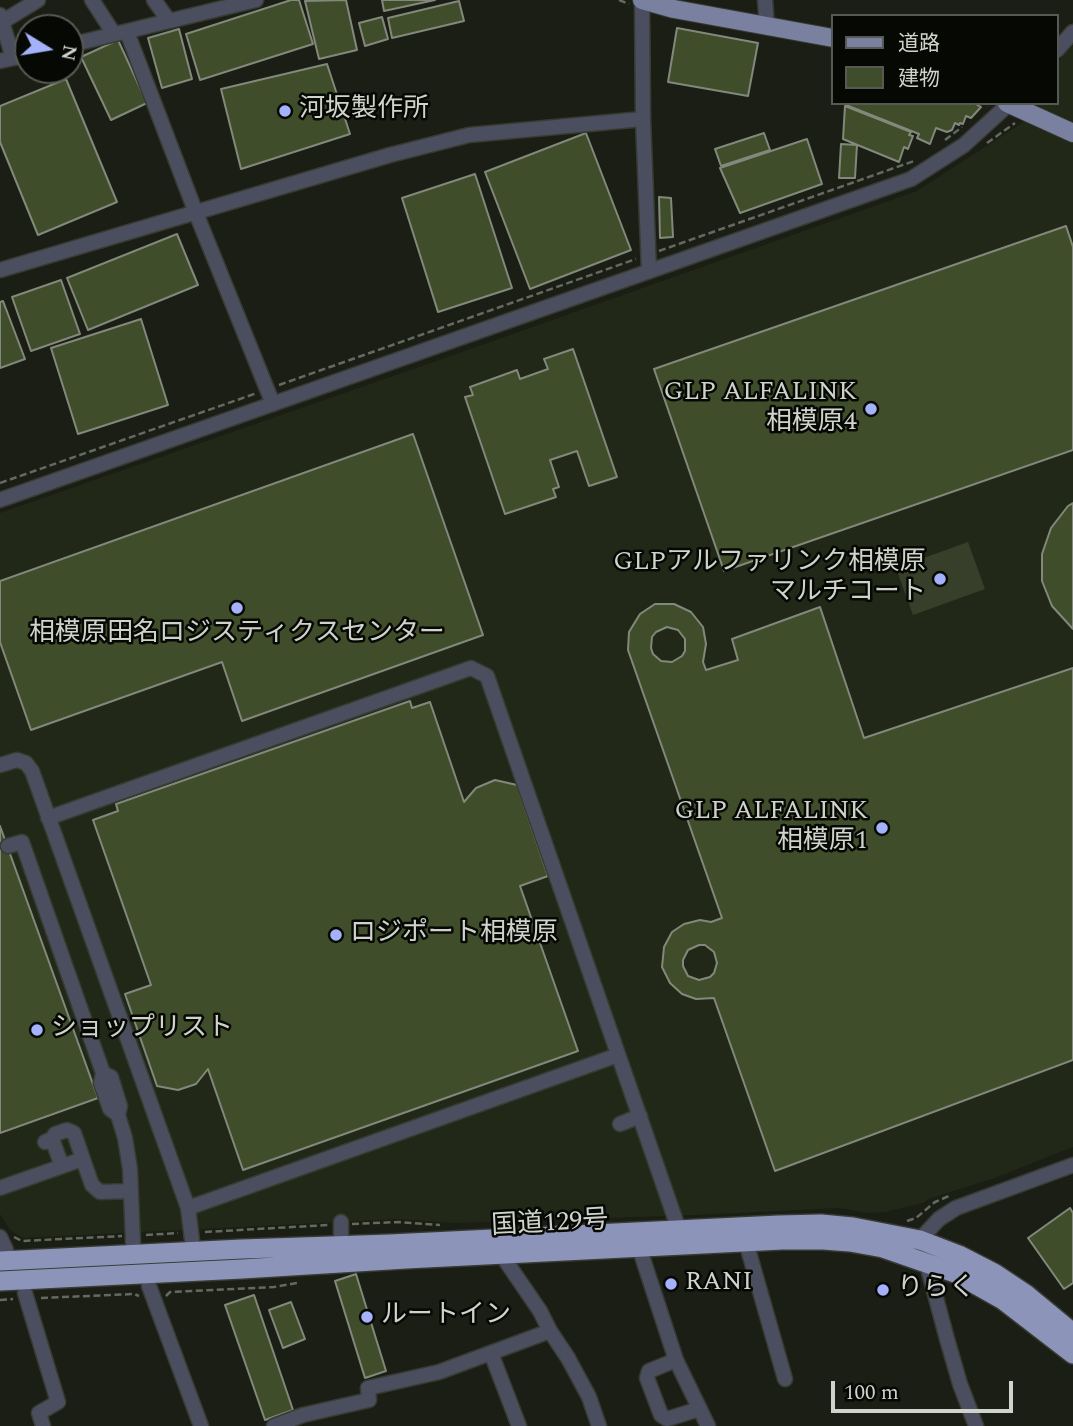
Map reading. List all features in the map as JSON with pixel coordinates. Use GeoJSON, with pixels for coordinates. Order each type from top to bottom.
{"type":"FeatureCollection","features":[{"type":"Feature","properties":{"kind":"highway","name":"国道129号"},"geometry":{"type":"LineString","coordinates":[[2,1249],[242,1249],[779,1225],[821,1224],[853,1227],[913,1248],[929,1264],[955,1273],[988,1290],[1073,1354]]}},
{"type":"Feature","properties":{"kind":"highway"},"geometry":{"type":"LineString","coordinates":[[2,1249],[192,1240],[341,1228],[390,1244]]}},
{"type":"Feature","properties":{"kind":"highway","name":"国道129号"},"geometry":{"type":"LineString","coordinates":[[0,1281],[639,1247],[823,1240],[959,1255],[995,1273],[1073,1333]]}},
{"type":"Feature","properties":{"kind":"highway"},"geometry":{"type":"LineString","coordinates":[[0,1294],[26,1296],[146,1292],[283,1278],[343,1263]]}},
{"type":"Feature","properties":{"kind":"main road"},"geometry":{"type":"LineString","coordinates":[[642,0],[674,9],[832,38]]}},
{"type":"Feature","properties":{"kind":"main road"},"geometry":{"type":"LineString","coordinates":[[1011,105],[1073,133]]}},
{"type":"Feature","properties":{"kind":"street"},"geometry":{"type":"LineString","coordinates":[[7,60],[1,19],[38,0]]}},
{"type":"Feature","properties":{"kind":"street"},"geometry":{"type":"LineString","coordinates":[[92,0],[121,33],[273,404]]}},
{"type":"Feature","properties":{"kind":"street"},"geometry":{"type":"LineString","coordinates":[[154,0],[169,21]]}},
{"type":"Feature","properties":{"kind":"street"},"geometry":{"type":"LineString","coordinates":[[84,42],[256,0]]}},
{"type":"Feature","properties":{"kind":"street"},"geometry":{"type":"LineString","coordinates":[[642,0],[649,271]]}},
{"type":"Feature","properties":{"kind":"street"},"geometry":{"type":"LineString","coordinates":[[765,0],[767,26]]}},
{"type":"Feature","properties":{"kind":"street"},"geometry":{"type":"LineString","coordinates":[[1059,48],[1073,32]]}},
{"type":"Feature","properties":{"kind":"street"},"geometry":{"type":"LineString","coordinates":[[0,500],[911,179],[964,145],[1008,105]]}},
{"type":"Feature","properties":{"kind":"street"},"geometry":{"type":"LineString","coordinates":[[0,270],[390,155],[469,135],[643,119]]}},
{"type":"Feature","properties":{"kind":"street"},"geometry":{"type":"LineString","coordinates":[[48,818],[471,668],[486,676],[679,1230]]}},
{"type":"Feature","properties":{"kind":"street"},"geometry":{"type":"LineString","coordinates":[[0,765],[17,760],[26,763],[32,771],[188,1208],[192,1240]]}},
{"type":"Feature","properties":{"kind":"street"},"geometry":{"type":"LineString","coordinates":[[8,846],[22,842],[56,961],[103,1073],[101,1083],[110,1110],[119,1119],[125,1138],[130,1169],[133,1243]]}},
{"type":"Feature","properties":{"kind":"street"},"geometry":{"type":"LineString","coordinates":[[188,1208],[618,1055]]}},
{"type":"Feature","properties":{"kind":"street"},"geometry":{"type":"LineString","coordinates":[[620,1124],[640,1116]]}},
{"type":"Feature","properties":{"kind":"street"},"geometry":{"type":"LineString","coordinates":[[105,1129],[119,1119]]}},
{"type":"Feature","properties":{"kind":"street"},"geometry":{"type":"LineString","coordinates":[[62,1166],[49,1141],[55,1134],[67,1130],[79,1137],[92,1185],[100,1192],[131,1191]]}},
{"type":"Feature","properties":{"kind":"street"},"geometry":{"type":"LineString","coordinates":[[0,1188],[77,1161],[85,1165]]}},
{"type":"Feature","properties":{"kind":"street"},"geometry":{"type":"LineString","coordinates":[[913,1248],[939,1219],[956,1208],[1073,1164]]}},
{"type":"Feature","properties":{"kind":"street"},"geometry":{"type":"LineString","coordinates":[[746,1242],[785,1379]]}},
{"type":"Feature","properties":{"kind":"street"},"geometry":{"type":"LineString","coordinates":[[639,1247],[676,1360],[708,1426]]}},
{"type":"Feature","properties":{"kind":"street"},"geometry":{"type":"LineString","coordinates":[[501,1254],[568,1358],[599,1426]]}},
{"type":"Feature","properties":{"kind":"street"},"geometry":{"type":"LineString","coordinates":[[929,1264],[960,1384],[976,1426]]}},
{"type":"Feature","properties":{"kind":"street"},"geometry":{"type":"LineString","coordinates":[[146,1292],[201,1426]]}},
{"type":"Feature","properties":{"kind":"street"},"geometry":{"type":"LineString","coordinates":[[26,1296],[58,1402],[38,1413],[43,1426]]}},
{"type":"Feature","properties":{"kind":"street"},"geometry":{"type":"LineString","coordinates":[[274,1426],[303,1415],[369,1401],[368,1388],[439,1372],[550,1331]]}},
{"type":"Feature","properties":{"kind":"street"},"geometry":{"type":"LineString","coordinates":[[491,1353],[519,1426]]}},
{"type":"Feature","properties":{"kind":"street"},"geometry":{"type":"LineString","coordinates":[[676,1360],[649,1371],[647,1378],[661,1415],[667,1419],[699,1409]]}},
{"type":"Feature","properties":{"kind":"path"},"geometry":{"type":"LineString","coordinates":[[944,141],[970,122]]}},
{"type":"Feature","properties":{"kind":"path"},"geometry":{"type":"LineString","coordinates":[[0,483],[915,161]]}},
{"type":"Feature","properties":{"kind":"path"},"geometry":{"type":"LineString","coordinates":[[163,1300],[170,1292],[274,1287],[303,1282]]}},
{"type":"Feature","properties":{"kind":"path"},"geometry":{"type":"LineString","coordinates":[[0,1300],[26,1296],[146,1292]]}},
{"type":"Feature","properties":{"kind":"shaded area"},"geometry":{"type":"Polygon","coordinates":[[[1073,45],[1073,1147],[923,1203],[885,1212],[868,1213],[839,1208],[454,1223],[399,1219],[23,1238],[10,1230],[0,1214],[0,513],[917,191],[1022,123],[1031,105],[1059,105],[1059,61],[1073,45]]]}},
{"type":"Feature","properties":{"kind":"shaded area","name":"GLPアルファリンク相模原 マルチコート"},"geometry":{"type":"Polygon","coordinates":[[[968,542],[985,589],[913,615],[896,568],[968,542]]]}},
{"type":"Feature","properties":{"kind":"building"},"geometry":{"type":"Polygon","coordinates":[[[291,0],[299,0],[313,44],[200,80],[186,34],[291,0]]]}},
{"type":"Feature","properties":{"kind":"building"},"geometry":{"type":"Polygon","coordinates":[[[346,0],[357,50],[319,59],[305,1],[346,0]]]}},
{"type":"Feature","properties":{"kind":"building"},"geometry":{"type":"Polygon","coordinates":[[[382,0],[435,0],[384,11],[382,0]]]}},
{"type":"Feature","properties":{"kind":"building"},"geometry":{"type":"Polygon","coordinates":[[[459,1],[464,21],[392,38],[388,18],[459,1]]]}},
{"type":"Feature","properties":{"kind":"building"},"geometry":{"type":"Polygon","coordinates":[[[382,17],[388,39],[365,46],[359,23],[382,17]]]}},
{"type":"Feature","properties":{"kind":"building"},"geometry":{"type":"Polygon","coordinates":[[[677,28],[758,43],[748,96],[668,82],[677,28]]]}},
{"type":"Feature","properties":{"kind":"building"},"geometry":{"type":"Polygon","coordinates":[[[179,29],[192,79],[162,88],[148,38],[179,29]]]}},
{"type":"Feature","properties":{"kind":"building"},"geometry":{"type":"Polygon","coordinates":[[[118,40],[147,103],[111,120],[84,63],[84,56],[118,40]]]}},
{"type":"Feature","properties":{"kind":"building","name":"河坂製作所"},"geometry":{"type":"Polygon","coordinates":[[[327,64],[350,134],[241,169],[221,89],[327,64]]]}},
{"type":"Feature","properties":{"kind":"building"},"geometry":{"type":"Polygon","coordinates":[[[54,84],[68,84],[117,202],[38,235],[0,142],[0,106],[54,84]]]}},
{"type":"Feature","properties":{"kind":"building"},"geometry":{"type":"Polygon","coordinates":[[[846,105],[981,107],[971,118],[966,116],[963,124],[955,123],[952,130],[947,132],[936,128],[930,144],[917,138],[919,134],[846,105]]]}},
{"type":"Feature","properties":{"kind":"building"},"geometry":{"type":"Polygon","coordinates":[[[845,106],[911,132],[909,135],[913,136],[908,149],[904,147],[899,162],[843,139],[845,106]]]}},
{"type":"Feature","properties":{"kind":"building"},"geometry":{"type":"Polygon","coordinates":[[[586,133],[631,250],[530,289],[485,172],[586,133]]]}},
{"type":"Feature","properties":{"kind":"building"},"geometry":{"type":"Polygon","coordinates":[[[764,133],[770,150],[721,166],[715,149],[764,133]]]}},
{"type":"Feature","properties":{"kind":"building"},"geometry":{"type":"Polygon","coordinates":[[[807,139],[822,184],[740,213],[720,168],[807,139]]]}},
{"type":"Feature","properties":{"kind":"building"},"geometry":{"type":"Polygon","coordinates":[[[841,144],[857,145],[855,178],[839,178],[841,144]]]}},
{"type":"Feature","properties":{"kind":"building"},"geometry":{"type":"Polygon","coordinates":[[[475,174],[512,288],[438,312],[402,198],[475,174]]]}},
{"type":"Feature","properties":{"kind":"building"},"geometry":{"type":"Polygon","coordinates":[[[659,197],[671,198],[673,237],[660,238],[659,197]]]}},
{"type":"Feature","properties":{"kind":"building","name":"GLP ALFALINK 相模原4"},"geometry":{"type":"Polygon","coordinates":[[[1066,226],[1073,247],[1073,450],[724,571],[654,369],[1066,226]]]}},
{"type":"Feature","properties":{"kind":"building"},"geometry":{"type":"Polygon","coordinates":[[[177,234],[198,285],[88,330],[67,278],[177,234]]]}},
{"type":"Feature","properties":{"kind":"building"},"geometry":{"type":"Polygon","coordinates":[[[61,280],[80,334],[31,351],[12,297],[61,280]]]}},
{"type":"Feature","properties":{"kind":"building"},"geometry":{"type":"Polygon","coordinates":[[[3,301],[25,359],[0,368],[0,302],[3,301]]]}},
{"type":"Feature","properties":{"kind":"building"},"geometry":{"type":"Polygon","coordinates":[[[141,319],[168,405],[78,434],[51,348],[141,319]]]}},
{"type":"Feature","properties":{"kind":"building"},"geometry":{"type":"Polygon","coordinates":[[[573,349],[617,477],[589,486],[577,451],[550,460],[559,487],[553,489],[556,497],[505,514],[465,397],[473,395],[470,387],[517,370],[520,379],[548,369],[544,359],[573,349]]]}},
{"type":"Feature","properties":{"kind":"building","name":"相模原田名ロジスティクスセンター"},"geometry":{"type":"Polygon","coordinates":[[[413,434],[483,635],[242,721],[222,662],[31,730],[0,642],[0,581],[413,434]]]}},
{"type":"Feature","properties":{"kind":"building"},"geometry":{"type":"Polygon","coordinates":[[[1073,503],[1073,629],[1052,606],[1042,581],[1042,554],[1051,528],[1073,503]]]}},
{"type":"Feature","properties":{"kind":"building","name":"GLP ALFALINK 相模原1"},"geometry":{"type":"Polygon","coordinates":[[[655,604],[674,604],[691,612],[703,627],[706,644],[703,662],[706,670],[738,660],[732,639],[820,607],[864,738],[1073,668],[1073,1060],[775,1171],[714,998],[696,999],[682,994],[670,983],[662,967],[664,947],[672,932],[684,924],[700,920],[711,922],[722,918],[628,650],[629,632],[640,614],[655,604]],[[667,627],[652,637],[651,648],[661,661],[672,662],[685,651],[685,639],[678,630],[667,627]],[[705,945],[688,950],[683,966],[688,976],[699,980],[710,977],[717,963],[714,952],[705,945]]]}},
{"type":"Feature","properties":{"kind":"building","name":"ロジポート相模原"},"geometry":{"type":"Polygon","coordinates":[[[410,701],[412,708],[430,702],[464,802],[476,788],[495,780],[517,785],[548,876],[520,886],[578,1051],[243,1170],[208,1069],[196,1084],[178,1090],[157,1086],[125,994],[151,985],[93,820],[118,811],[116,804],[410,701]]]}},
{"type":"Feature","properties":{"kind":"building","name":"ショップリスト"},"geometry":{"type":"Polygon","coordinates":[[[0,826],[98,1098],[0,1133],[0,826]]]}},
{"type":"Feature","properties":{"kind":"building"},"geometry":{"type":"Polygon","coordinates":[[[1070,1208],[1073,1213],[1073,1283],[1064,1289],[1028,1238],[1070,1208]]]}},
{"type":"Feature","properties":{"kind":"building"},"geometry":{"type":"Polygon","coordinates":[[[356,1274],[386,1371],[365,1378],[335,1281],[356,1274]]]}},
{"type":"Feature","properties":{"kind":"building"},"geometry":{"type":"Polygon","coordinates":[[[254,1295],[293,1410],[265,1420],[225,1305],[254,1295]]]}},
{"type":"Feature","properties":{"kind":"building"},"geometry":{"type":"Polygon","coordinates":[[[291,1302],[305,1339],[283,1348],[269,1310],[291,1302]]]}},
{"type":"Feature","properties":{"kind":"place","name":"河坂製作所"},"geometry":{"type":"Point","coordinates":[285,111]}},
{"type":"Feature","properties":{"kind":"place","name":"GLP ALFALINK 相模原4"},"geometry":{"type":"Point","coordinates":[871,409]}},
{"type":"Feature","properties":{"kind":"place","name":"GLPアルファリンク相模原 マルチコート"},"geometry":{"type":"Point","coordinates":[940,579]}},
{"type":"Feature","properties":{"kind":"place","name":"相模原田名ロジスティクスセンター"},"geometry":{"type":"Point","coordinates":[237,608]}},
{"type":"Feature","properties":{"kind":"place","name":"GLP ALFALINK 相模原1"},"geometry":{"type":"Point","coordinates":[882,828]}},
{"type":"Feature","properties":{"kind":"place","name":"ロジポート相模原"},"geometry":{"type":"Point","coordinates":[336,935]}},
{"type":"Feature","properties":{"kind":"place","name":"ショップリスト"},"geometry":{"type":"Point","coordinates":[37,1030]}},
{"type":"Feature","properties":{"kind":"place","name":"RANI"},"geometry":{"type":"Point","coordinates":[671,1284]}},
{"type":"Feature","properties":{"kind":"place","name":"りらく"},"geometry":{"type":"Point","coordinates":[883,1290]}},
{"type":"Feature","properties":{"kind":"place","name":"ルートイン"},"geometry":{"type":"Point","coordinates":[367,1317]}}]}
